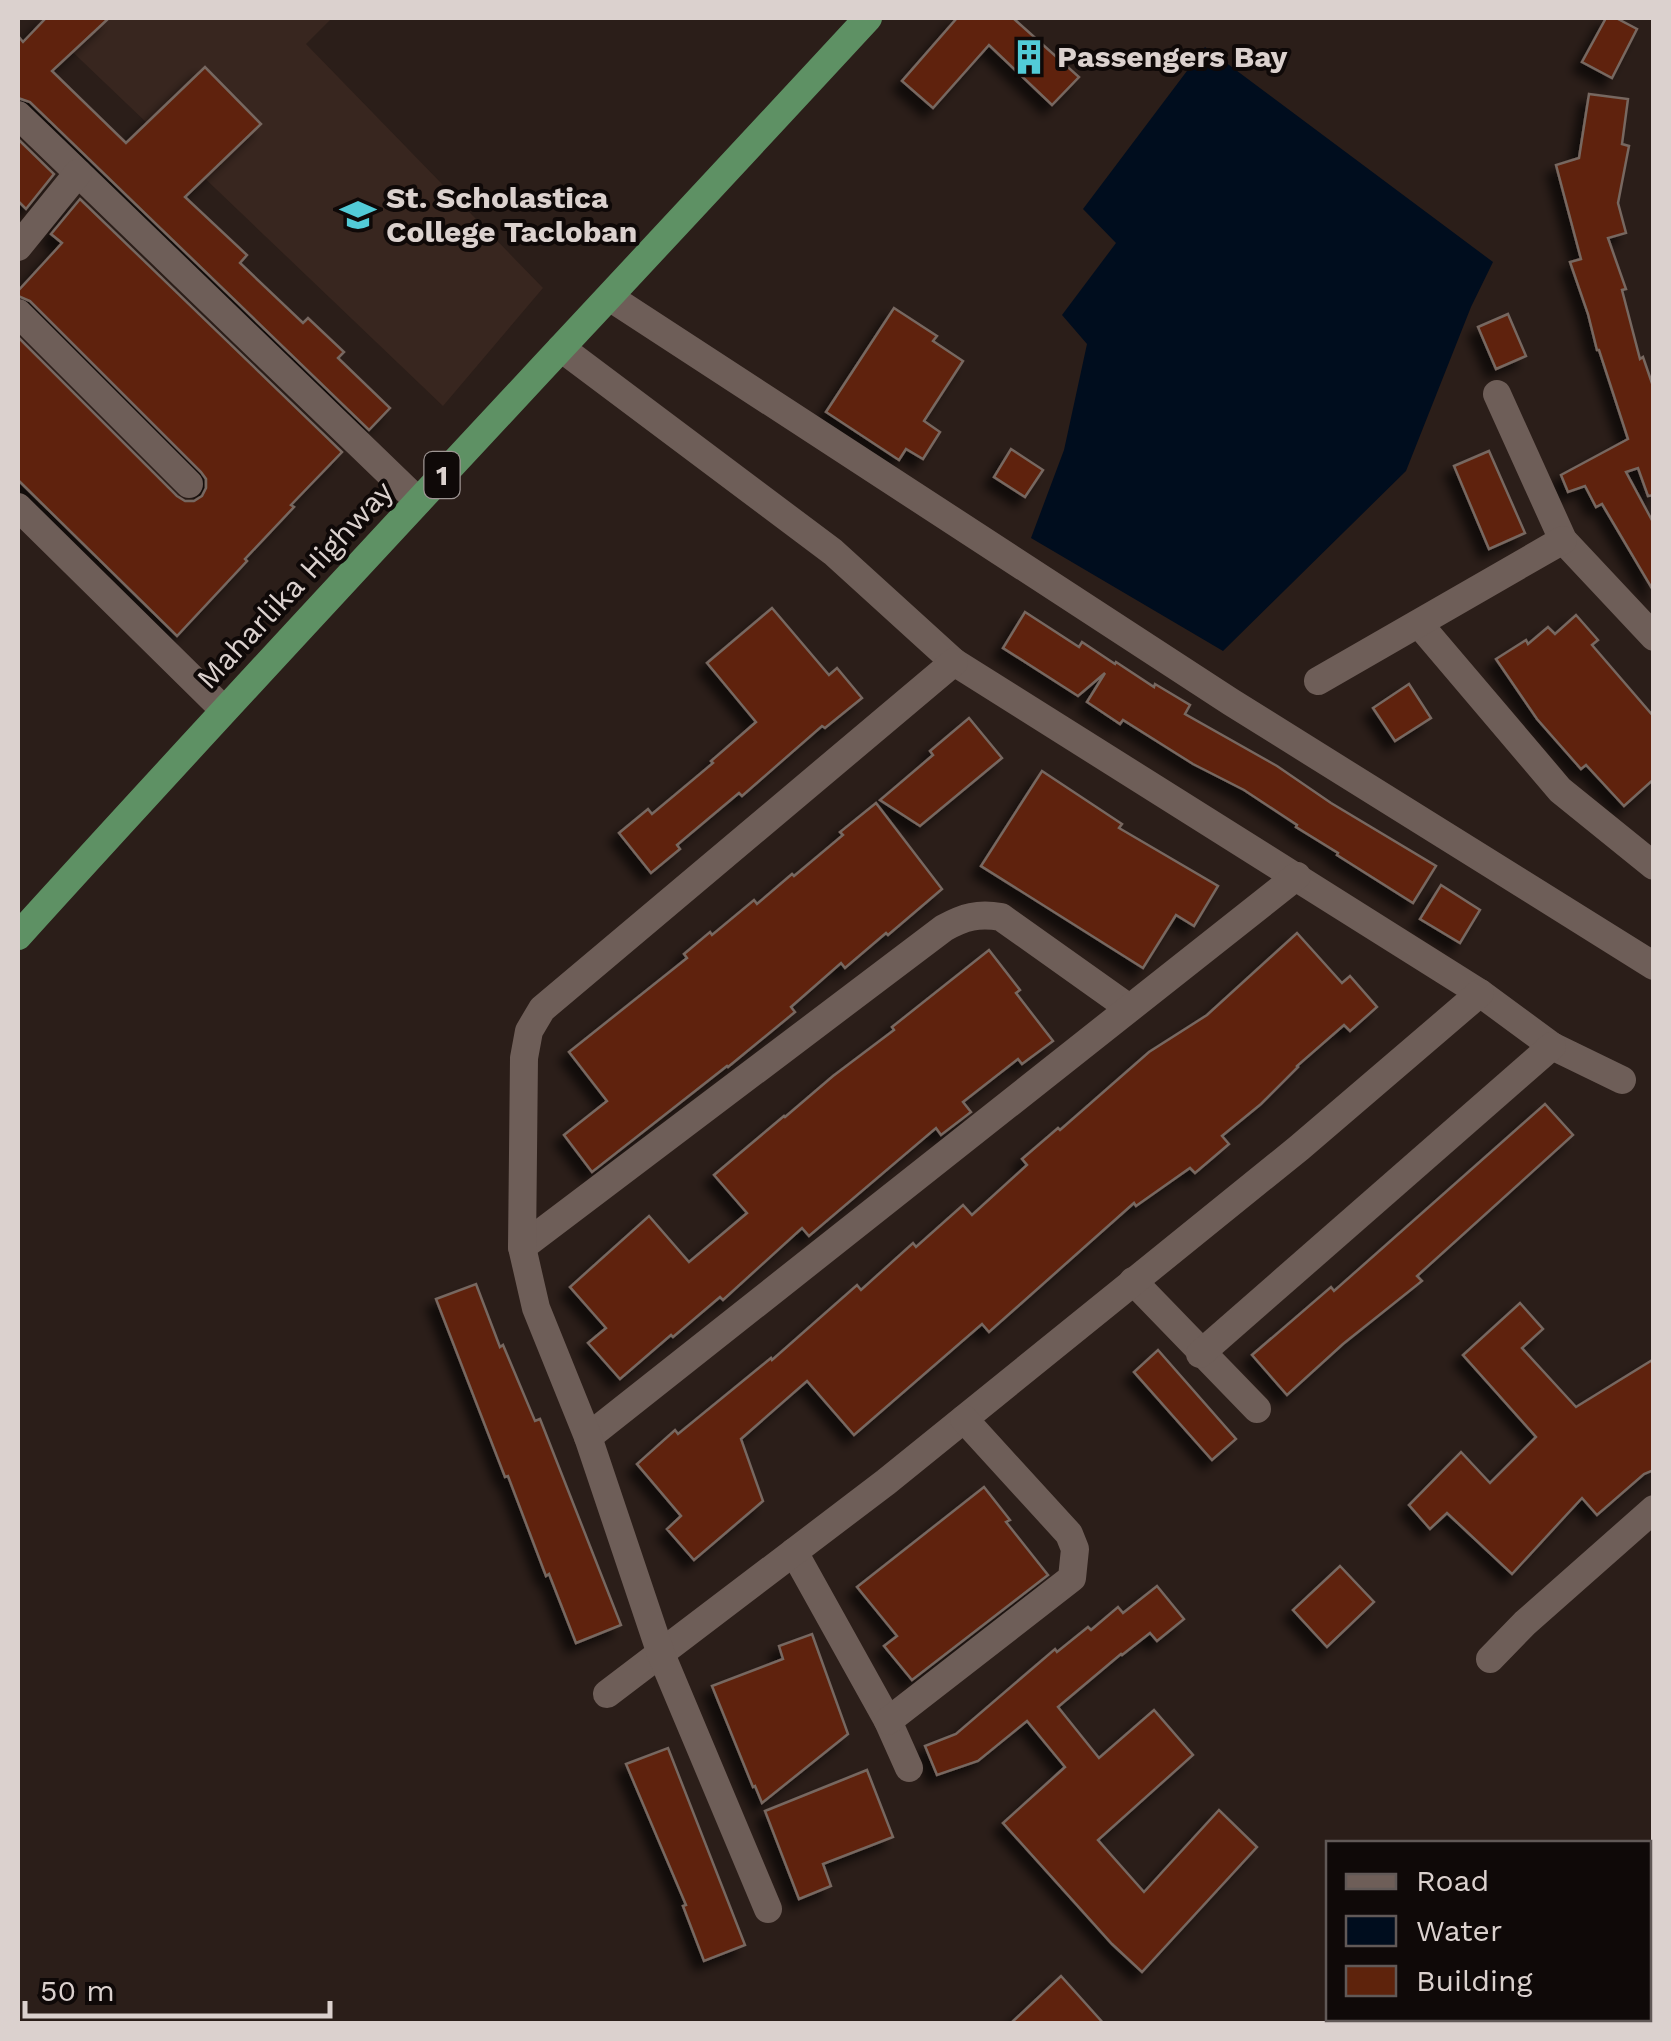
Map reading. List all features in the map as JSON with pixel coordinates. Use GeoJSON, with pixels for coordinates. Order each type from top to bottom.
{"type":"FeatureCollection","features":[{"type":"Feature","properties":{"kind":"highway","name":"Maharlika Highway"},"geometry":{"type":"LineString","coordinates":[[18,936],[224,709],[868,18]]}},
{"type":"Feature","properties":{"kind":"street"},"geometry":{"type":"LineString","coordinates":[[18,116],[418,500]]}},
{"type":"Feature","properties":{"kind":"street"},"geometry":{"type":"LineString","coordinates":[[18,247],[78,172]]}},
{"type":"Feature","properties":{"kind":"street"},"geometry":{"type":"LineString","coordinates":[[610,298],[1215,692],[1654,966]]}},
{"type":"Feature","properties":{"kind":"street"},"geometry":{"type":"LineString","coordinates":[[18,314],[189,484]]}},
{"type":"Feature","properties":{"kind":"street"},"geometry":{"type":"LineString","coordinates":[[561,348],[833,552],[954,662],[1480,993],[1552,1046],[1622,1080]]}},
{"type":"Feature","properties":{"kind":"street"},"geometry":{"type":"LineString","coordinates":[[1497,394],[1563,540],[1654,637]]}},
{"type":"Feature","properties":{"kind":"street"},"geometry":{"type":"LineString","coordinates":[[18,507],[224,709]]}},
{"type":"Feature","properties":{"kind":"street"},"geometry":{"type":"LineString","coordinates":[[1318,681],[1563,540]]}},
{"type":"Feature","properties":{"kind":"street"},"geometry":{"type":"LineString","coordinates":[[1420,624],[1560,790],[1654,866]]}},
{"type":"Feature","properties":{"kind":"street"},"geometry":{"type":"LineString","coordinates":[[768,1909],[661,1654],[588,1436],[536,1308],[522,1246],[524,1058],[530,1031],[542,1009],[954,662]]}},
{"type":"Feature","properties":{"kind":"street"},"geometry":{"type":"LineString","coordinates":[[588,1436],[1297,876]]}},
{"type":"Feature","properties":{"kind":"street"},"geometry":{"type":"LineString","coordinates":[[522,1246],[963,917],[1001,917],[1129,1008]]}},
{"type":"Feature","properties":{"kind":"street"},"geometry":{"type":"LineString","coordinates":[[607,1694],[964,1419],[1299,1148],[1480,993]]}},
{"type":"Feature","properties":{"kind":"street"},"geometry":{"type":"LineString","coordinates":[[1200,1354],[1552,1046]]}},
{"type":"Feature","properties":{"kind":"street"},"geometry":{"type":"LineString","coordinates":[[1132,1281],[1256,1410]]}},
{"type":"Feature","properties":{"kind":"street"},"geometry":{"type":"LineString","coordinates":[[888,1721],[1072,1578],[1076,1562],[1069,1534],[964,1419]]}},
{"type":"Feature","properties":{"kind":"street"},"geometry":{"type":"LineString","coordinates":[[1490,1659],[1525,1623],[1654,1510]]}},
{"type":"Feature","properties":{"kind":"street"},"geometry":{"type":"LineString","coordinates":[[794,1552],[888,1721],[909,1768]]}},
{"type":"Feature","properties":{"kind":"shaded area","name":"St. Scholastica College Tacloban"},"geometry":{"type":"Polygon","coordinates":[[[37,18],[332,18],[306,44],[543,288],[443,406],[37,18]]]}},
{"type":"Feature","properties":{"kind":"water"},"geometry":{"type":"Polygon","coordinates":[[[1205,47],[1493,262],[1471,307],[1406,471],[1223,651],[1031,538],[1064,450],[1087,344],[1062,315],[1116,243],[1083,209],[1205,47]]]}},
{"type":"Feature","properties":{"kind":"building"},"geometry":{"type":"Polygon","coordinates":[[[46,18],[109,18],[52,71],[126,143],[205,67],[261,124],[185,197],[247,255],[240,263],[303,323],[308,318],[344,352],[338,358],[390,408],[369,430],[30,102],[18,98],[18,36],[23,42],[46,18]]]}},
{"type":"Feature","properties":{"kind":"building"},"geometry":{"type":"Polygon","coordinates":[[[957,18],[1013,18],[1079,77],[1052,105],[989,45],[933,108],[902,81],[957,18]]]}},
{"type":"Feature","properties":{"kind":"building"},"geometry":{"type":"Polygon","coordinates":[[[1606,18],[1616,18],[1637,29],[1612,78],[1582,62],[1606,18]]]}},
{"type":"Feature","properties":{"kind":"building"},"geometry":{"type":"Polygon","coordinates":[[[1589,94],[1628,99],[1622,144],[1629,146],[1618,203],[1626,233],[1608,238],[1626,289],[1622,290],[1640,359],[1643,357],[1654,389],[1654,495],[1648,496],[1638,468],[1626,472],[1654,524],[1654,592],[1602,504],[1596,507],[1585,486],[1568,492],[1561,475],[1628,439],[1570,262],[1581,259],[1556,165],[1579,158],[1589,94]]]}},
{"type":"Feature","properties":{"kind":"building"},"geometry":{"type":"Polygon","coordinates":[[[18,139],[54,174],[26,209],[18,201],[18,139]]]}},
{"type":"Feature","properties":{"kind":"building"},"geometry":{"type":"Polygon","coordinates":[[[80,199],[342,452],[177,636],[18,480],[18,337],[177,496],[194,501],[206,488],[201,472],[30,301],[18,296],[18,291],[62,243],[51,234],[80,199]]]}},
{"type":"Feature","properties":{"kind":"building"},"geometry":{"type":"Polygon","coordinates":[[[894,308],[937,336],[933,341],[963,361],[924,421],[940,432],[923,459],[906,449],[899,460],[826,412],[894,308]]]}},
{"type":"Feature","properties":{"kind":"building"},"geometry":{"type":"Polygon","coordinates":[[[1508,314],[1526,356],[1496,369],[1478,327],[1508,314]]]}},
{"type":"Feature","properties":{"kind":"building"},"geometry":{"type":"Polygon","coordinates":[[[1011,449],[1043,470],[1025,497],[994,477],[1011,449]]]}},
{"type":"Feature","properties":{"kind":"building"},"geometry":{"type":"Polygon","coordinates":[[[1489,451],[1525,533],[1489,549],[1454,466],[1489,451]]]}},
{"type":"Feature","properties":{"kind":"building"},"geometry":{"type":"Polygon","coordinates":[[[772,608],[829,675],[837,668],[862,698],[825,728],[822,726],[742,796],[739,793],[677,845],[680,849],[651,873],[619,833],[648,809],[652,814],[756,722],[707,663],[772,608]]]}},
{"type":"Feature","properties":{"kind":"building"},"geometry":{"type":"Polygon","coordinates":[[[1025,612],[1079,647],[1082,642],[1190,705],[1185,714],[1277,766],[1436,866],[1413,903],[1244,790],[1193,764],[1123,720],[1120,724],[1087,702],[1105,673],[1078,696],[1003,648],[1025,612]]]}},
{"type":"Feature","properties":{"kind":"building"},"geometry":{"type":"Polygon","coordinates":[[[1576,615],[1598,640],[1592,645],[1654,717],[1654,779],[1624,806],[1586,765],[1581,769],[1537,719],[1496,659],[1526,640],[1528,644],[1548,627],[1555,634],[1576,615]]]}},
{"type":"Feature","properties":{"kind":"building"},"geometry":{"type":"Polygon","coordinates":[[[1409,684],[1431,718],[1395,741],[1373,708],[1409,684]]]}},
{"type":"Feature","properties":{"kind":"building"},"geometry":{"type":"Polygon","coordinates":[[[969,718],[1002,758],[920,826],[880,800],[933,755],[930,751],[969,718]]]}},
{"type":"Feature","properties":{"kind":"building"},"geometry":{"type":"Polygon","coordinates":[[[1042,771],[1122,824],[1119,828],[1218,886],[1194,926],[1176,915],[1143,968],[981,866],[1042,771]]]}},
{"type":"Feature","properties":{"kind":"building"},"geometry":{"type":"Polygon","coordinates":[[[876,803],[942,889],[845,968],[841,963],[791,1007],[795,1012],[592,1172],[564,1135],[607,1101],[569,1052],[687,958],[684,954],[710,932],[712,935],[754,900],[757,904],[794,876],[876,803]]]}},
{"type":"Feature","properties":{"kind":"building"},"geometry":{"type":"Polygon","coordinates":[[[1441,885],[1480,910],[1460,943],[1420,919],[1441,885]]]}},
{"type":"Feature","properties":{"kind":"building"},"geometry":{"type":"Polygon","coordinates":[[[1297,933],[1342,983],[1350,976],[1377,1007],[1350,1031],[1344,1025],[1297,1066],[1261,1104],[1222,1136],[1229,1144],[1195,1173],[1190,1168],[1136,1206],[1134,1203],[989,1332],[982,1324],[854,1435],[807,1381],[741,1439],[763,1501],[694,1560],[667,1529],[681,1516],[637,1464],[675,1430],[678,1434],[772,1360],[857,1285],[861,1290],[913,1243],[916,1247],[963,1205],[972,1215],[1027,1165],[1022,1159],[1149,1052],[1207,1015],[1297,933]]]}},
{"type":"Feature","properties":{"kind":"building"},"geometry":{"type":"Polygon","coordinates":[[[989,950],[1053,1041],[1022,1064],[1018,1059],[963,1102],[971,1112],[941,1135],[936,1128],[809,1236],[802,1228],[723,1300],[720,1297],[620,1379],[588,1343],[606,1328],[570,1287],[649,1216],[689,1262],[747,1213],[714,1175],[989,950]]]}},
{"type":"Feature","properties":{"kind":"building"},"geometry":{"type":"Polygon","coordinates":[[[1545,1104],[1573,1135],[1417,1276],[1422,1281],[1287,1395],[1252,1355],[1331,1287],[1334,1291],[1545,1104]]]}},
{"type":"Feature","properties":{"kind":"building"},"geometry":{"type":"Polygon","coordinates":[[[476,1284],[535,1421],[540,1419],[621,1625],[576,1643],[508,1476],[505,1477],[436,1299],[476,1284]]]}},
{"type":"Feature","properties":{"kind":"building"},"geometry":{"type":"Polygon","coordinates":[[[1520,1303],[1543,1329],[1522,1348],[1576,1407],[1654,1359],[1654,1470],[1644,1474],[1597,1515],[1582,1498],[1512,1574],[1447,1513],[1430,1529],[1409,1505],[1461,1452],[1490,1483],[1536,1437],[1463,1355],[1520,1303]]]}},
{"type":"Feature","properties":{"kind":"building"},"geometry":{"type":"Polygon","coordinates":[[[1158,1350],[1236,1439],[1212,1460],[1134,1372],[1158,1350]]]}},
{"type":"Feature","properties":{"kind":"building"},"geometry":{"type":"Polygon","coordinates":[[[984,1487],[1048,1575],[912,1680],[884,1646],[897,1636],[857,1587],[984,1487]]]}},
{"type":"Feature","properties":{"kind":"building"},"geometry":{"type":"Polygon","coordinates":[[[1340,1566],[1374,1602],[1327,1647],[1293,1610],[1340,1566]]]}},
{"type":"Feature","properties":{"kind":"building"},"geometry":{"type":"Polygon","coordinates":[[[1157,1586],[1184,1619],[1157,1641],[1150,1633],[1058,1707],[1099,1758],[1154,1710],[1193,1755],[1098,1840],[1144,1892],[1219,1810],[1257,1847],[1142,1972],[1003,1823],[1065,1767],[1027,1721],[978,1761],[937,1775],[925,1746],[956,1734],[1055,1649],[1057,1652],[1088,1627],[1091,1630],[1118,1607],[1123,1613],[1157,1586]]]}},
{"type":"Feature","properties":{"kind":"building"},"geometry":{"type":"Polygon","coordinates":[[[812,1634],[848,1734],[762,1803],[712,1686],[783,1659],[779,1646],[812,1634]]]}},
{"type":"Feature","properties":{"kind":"building"},"geometry":{"type":"Polygon","coordinates":[[[668,1748],[745,1945],[704,1961],[683,1906],[686,1905],[626,1764],[668,1748]]]}},
{"type":"Feature","properties":{"kind":"building"},"geometry":{"type":"Polygon","coordinates":[[[867,1770],[893,1837],[823,1864],[831,1886],[799,1899],[765,1811],[867,1770]]]}},
{"type":"Feature","properties":{"kind":"building"},"geometry":{"type":"Polygon","coordinates":[[[1061,1976],[1104,2024],[1010,2024],[1061,1976]]]}},
{"type":"Feature","properties":{"kind":"place","name":"Passengers Bay"},"geometry":{"type":"Point","coordinates":[1029,57]}},
{"type":"Feature","properties":{"kind":"place","name":"St. Scholastica College Tacloban"},"geometry":{"type":"Point","coordinates":[358,215]}}]}
